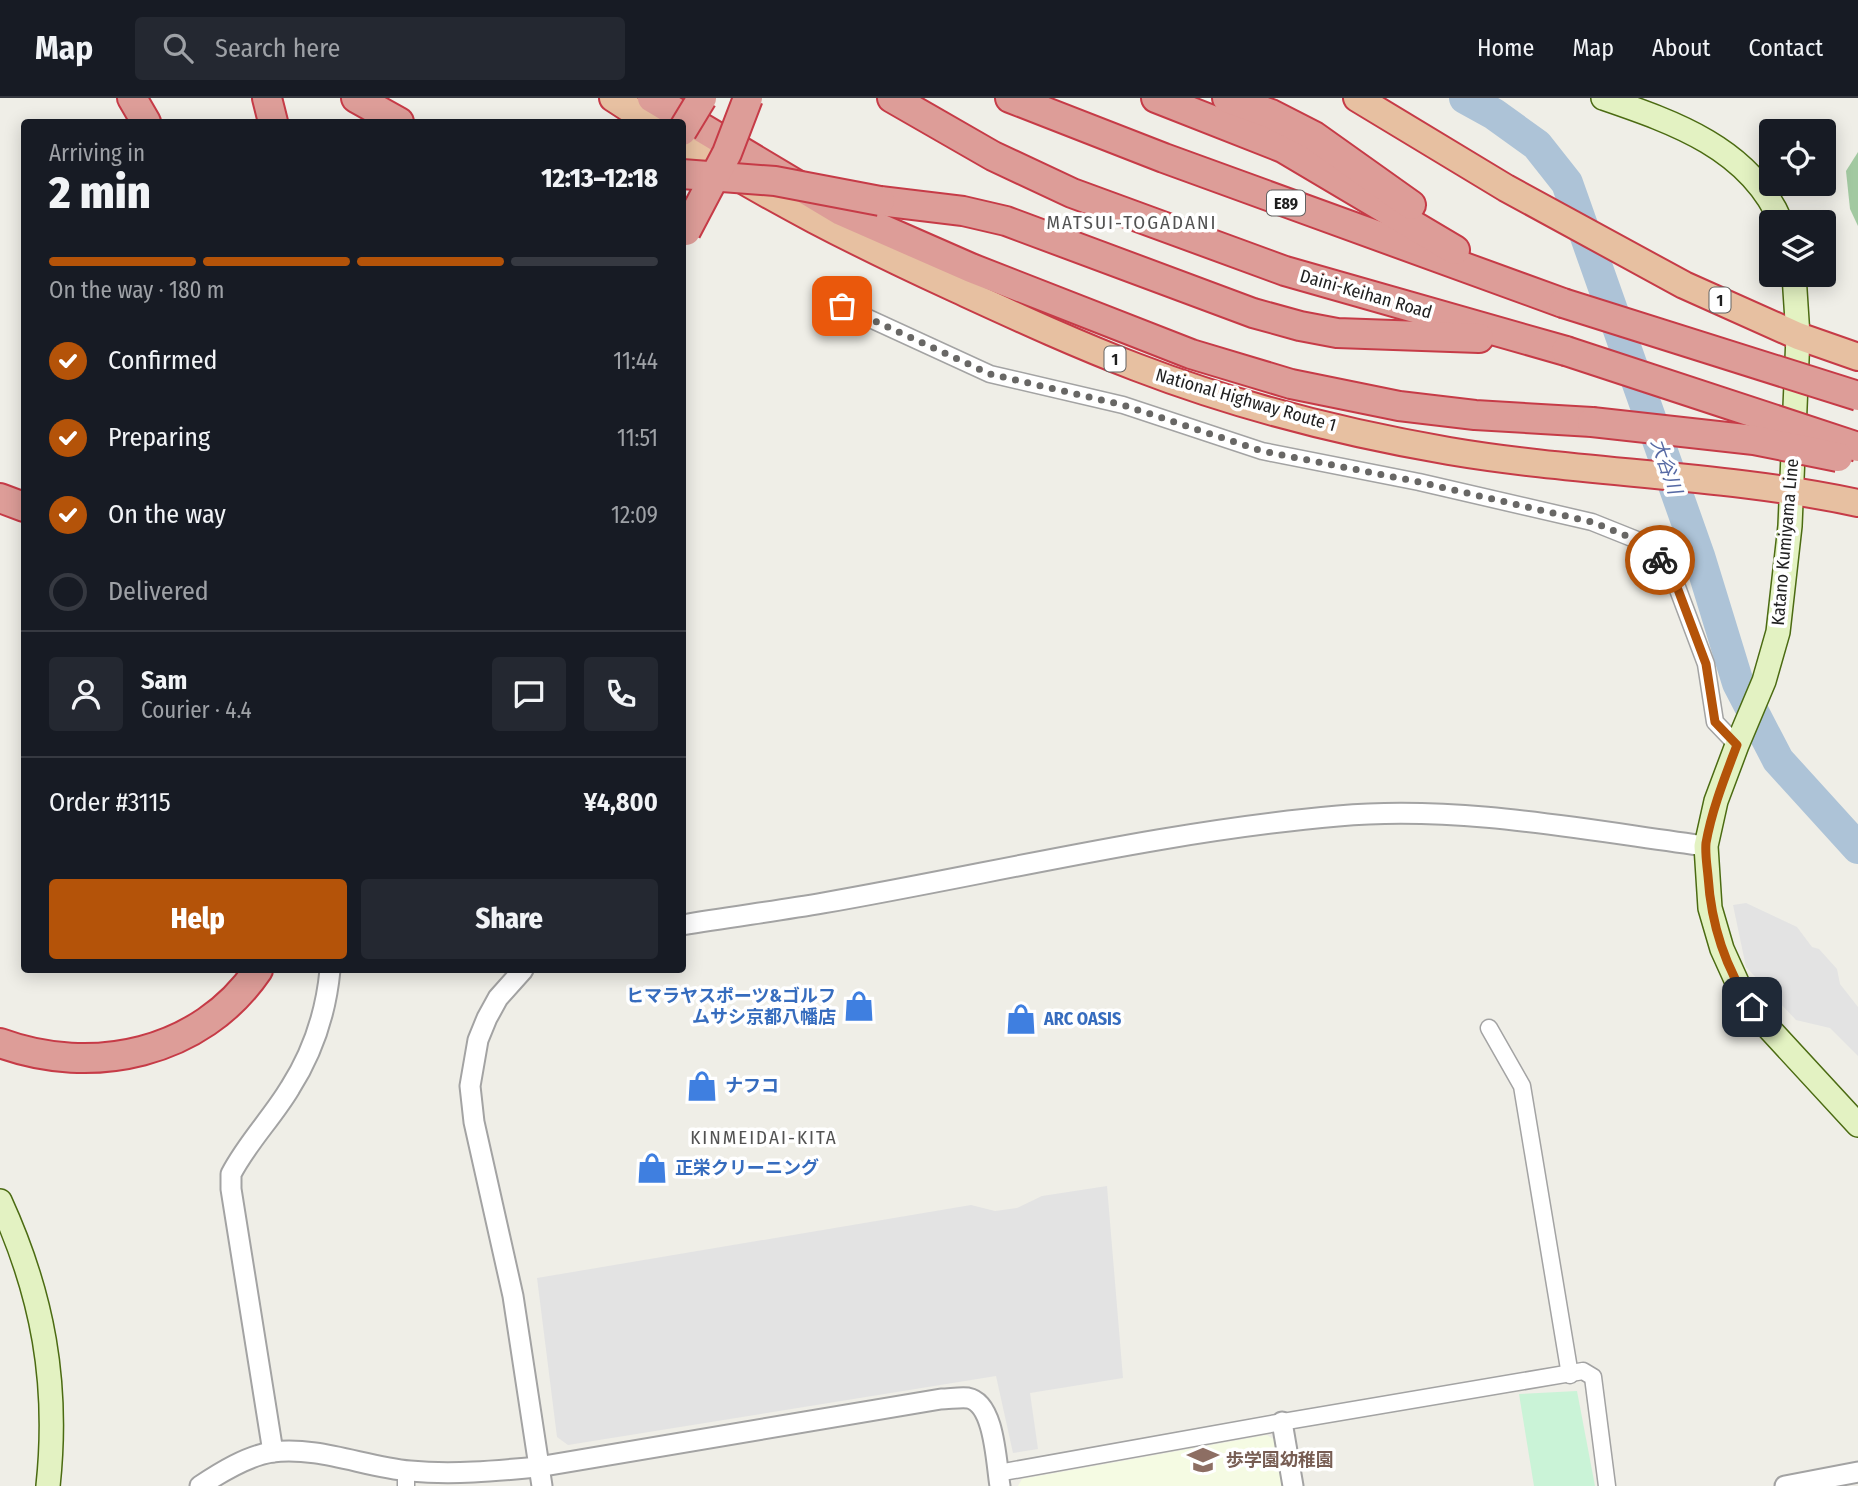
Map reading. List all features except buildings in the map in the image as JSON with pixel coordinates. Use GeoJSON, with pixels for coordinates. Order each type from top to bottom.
{"type":"FeatureCollection","features":[{"type":"Feature","properties":{"kind":"highway"},"geometry":{"type":"LineString","coordinates":[[132,98],[144,119]]}},
{"type":"Feature","properties":{"kind":"highway"},"geometry":{"type":"LineString","coordinates":[[267,98],[272,119]]}},
{"type":"Feature","properties":{"kind":"highway"},"geometry":{"type":"LineString","coordinates":[[356,98],[394,119]]}},
{"type":"Feature","properties":{"kind":"highway"},"geometry":{"type":"LineString","coordinates":[[613,98],[645,119]]}},
{"type":"Feature","properties":{"kind":"highway"},"geometry":{"type":"LineString","coordinates":[[652,98],[841,211],[971,268],[1191,354],[1291,384],[1399,405],[1475,415],[1592,422],[1754,440],[1858,461]]}},
{"type":"Feature","properties":{"kind":"highway"},"geometry":{"type":"LineString","coordinates":[[686,124],[702,98]]}},
{"type":"Feature","properties":{"kind":"highway"},"geometry":{"type":"LineString","coordinates":[[686,229],[727,153],[748,98]]}},
{"type":"Feature","properties":{"kind":"highway","name":"Daini-Keihan Road"},"geometry":{"type":"LineString","coordinates":[[892,98],[993,156],[1072,193],[1285,271],[1566,351],[1858,447]]}},
{"type":"Feature","properties":{"kind":"highway","name":"E89"},"geometry":{"type":"LineString","coordinates":[[1010,98],[1164,158],[1563,303],[1858,396]]}},
{"type":"Feature","properties":{"kind":"highway"},"geometry":{"type":"LineString","coordinates":[[1156,98],[1283,148],[1454,250],[1480,273]]}},
{"type":"Feature","properties":{"kind":"highway"},"geometry":{"type":"LineString","coordinates":[[1227,98],[1282,119],[1314,136],[1502,268],[1519,287]]}},
{"type":"Feature","properties":{"kind":"highway","name":"1"},"geometry":{"type":"LineString","coordinates":[[1357,98],[1525,198],[1684,285],[1798,336],[1858,357]]}},
{"type":"Feature","properties":{"kind":"highway","name":"National Highway Route 1"},"geometry":{"type":"LineString","coordinates":[[686,146],[735,177],[845,237],[1055,334],[1138,368],[1317,424],[1449,451],[1699,479],[1858,503]]}},
{"type":"Feature","properties":{"kind":"highway"},"geometry":{"type":"LineString","coordinates":[[686,174],[775,180],[880,201],[963,211],[1006,221],[1253,313],[1300,326],[1337,333],[1500,339],[1537,343]]}},
{"type":"Feature","properties":{"kind":"highway"},"geometry":{"type":"LineString","coordinates":[[1710,348],[1858,382]]}},
{"type":"Feature","properties":{"kind":"highway"},"geometry":{"type":"LineString","coordinates":[[0,498],[21,506]]}},
{"type":"Feature","properties":{"kind":"highway"},"geometry":{"type":"LineString","coordinates":[[0,1043],[26,1052],[69,1059],[107,1058],[147,1050],[189,1034],[226,1007],[255,973]]}},
{"type":"Feature","properties":{"kind":"main road"},"geometry":{"type":"LineString","coordinates":[[1603,98],[1697,135],[1725,151],[1766,194],[1775,210]]}},
{"type":"Feature","properties":{"kind":"main road","name":"Katano Kumiyama Line"},"geometry":{"type":"LineString","coordinates":[[1795,287],[1798,336],[1790,526],[1778,632],[1759,694],[1716,801],[1706,846],[1710,908],[1722,949],[1741,991],[1764,1023],[1858,1125]]}},
{"type":"Feature","properties":{"kind":"main road"},"geometry":{"type":"LineString","coordinates":[[0,1201],[16,1235],[33,1283],[48,1358],[52,1408],[48,1486]]}},
{"type":"Feature","properties":{"kind":"street"},"geometry":{"type":"LineString","coordinates":[[842,306],[990,374],[1123,405],[1262,451],[1419,482],[1592,522],[1642,542],[1671,571],[1706,664],[1715,722],[1740,738]]}},
{"type":"Feature","properties":{"kind":"street"},"geometry":{"type":"LineString","coordinates":[[686,924],[824,903],[1158,839],[1340,816],[1424,814],[1505,819],[1706,846]]}},
{"type":"Feature","properties":{"kind":"street"},"geometry":{"type":"LineString","coordinates":[[273,1452],[230,1174],[290,1089],[308,1058],[325,1004],[330,973]]}},
{"type":"Feature","properties":{"kind":"street"},"geometry":{"type":"LineString","coordinates":[[520,973],[498,998],[487,1018],[478,1040],[470,1086],[474,1122],[513,1296],[540,1476]]}},
{"type":"Feature","properties":{"kind":"street"},"geometry":{"type":"LineString","coordinates":[[1489,1028],[1522,1086],[1570,1375]]}},
{"type":"Feature","properties":{"kind":"street"},"geometry":{"type":"LineString","coordinates":[[200,1486],[232,1468],[273,1452],[319,1454],[406,1478],[458,1472],[540,1476],[941,1399],[969,1398],[982,1405],[988,1416],[999,1480],[1282,1422],[1583,1371],[1593,1377],[1607,1486]]}},
{"type":"Feature","properties":{"kind":"street"},"geometry":{"type":"LineString","coordinates":[[1282,1422],[1293,1486]]}},
{"type":"Feature","properties":{"kind":"street"},"geometry":{"type":"LineString","coordinates":[[1785,1486],[1858,1472]]}},
{"type":"Feature","properties":{"kind":"shaded area"},"geometry":{"type":"Polygon","coordinates":[[[1746,903],[1797,927],[1812,947],[1819,949],[1837,969],[1840,984],[1858,1007],[1858,1056],[1830,1028],[1796,1020],[1746,967],[1733,905],[1746,903]]]}},
{"type":"Feature","properties":{"kind":"shaded area"},"geometry":{"type":"Polygon","coordinates":[[[1107,1186],[1123,1378],[1030,1393],[1038,1449],[1013,1453],[996,1376],[568,1445],[557,1437],[537,1278],[971,1205],[995,1211],[1017,1208],[1042,1196],[1107,1186]]]}},
{"type":"Feature","properties":{"kind":"shaded area"},"geometry":{"type":"Polygon","coordinates":[[[1577,1391],[1595,1486],[1534,1486],[1519,1394],[1577,1391]]]}},
{"type":"Feature","properties":{"kind":"shaded area","name":"歩学園幼稚園"},"geometry":{"type":"Polygon","coordinates":[[[1267,1435],[1278,1442],[1286,1486],[1018,1486],[1022,1479],[1267,1435]]]}},
{"type":"Feature","properties":{"kind":"green space"},"geometry":{"type":"Polygon","coordinates":[[[1858,152],[1858,226],[1850,209],[1846,171],[1858,152]]]}},
{"type":"Feature","properties":{"kind":"waterway","name":"大谷川"},"geometry":{"type":"LineString","coordinates":[[1465,98],[1494,114],[1537,145],[1567,183],[1699,556],[1738,683],[1778,760],[1858,848]]}},
{"type":"Feature","properties":{"kind":"way so far"},"geometry":{"type":"LineString","coordinates":[[842,306],[990,374],[1123,405],[1262,451],[1419,482],[1592,522],[1642,542],[1660,560]]}},
{"type":"Feature","properties":{"kind":"place","name":"ヒマラヤスポーツ&ゴルフ ムサシ京都八幡店"},"geometry":{"type":"Point","coordinates":[859,1006]}},
{"type":"Feature","properties":{"kind":"place","name":"ARC OASIS"},"geometry":{"type":"Point","coordinates":[1021,1019]}},
{"type":"Feature","properties":{"kind":"place","name":"ナフコ"},"geometry":{"type":"Point","coordinates":[702,1086]}},
{"type":"Feature","properties":{"kind":"place","name":"正栄クリーニング"},"geometry":{"type":"Point","coordinates":[652,1168]}},
{"type":"Feature","properties":{"kind":"place","name":"歩学園幼稚園"},"geometry":{"type":"Point","coordinates":[1203,1460]}},
{"type":"Feature","properties":{"kind":"district","name":"MATSUI-TOGADANI"},"geometry":{"type":"Point","coordinates":[1132,222]}},
{"type":"Feature","properties":{"kind":"district","name":"KINMEIDAI-KITA"},"geometry":{"type":"Point","coordinates":[764,1137]}},
{"type":"Feature","properties":{"kind":"route"},"geometry":{"type":"LineString","coordinates":[[1660,560],[1671,571],[1706,664],[1715,722],[1737,745],[1716,801],[1706,846],[1710,908],[1722,949],[1741,991],[1752,1007]]}}]}
